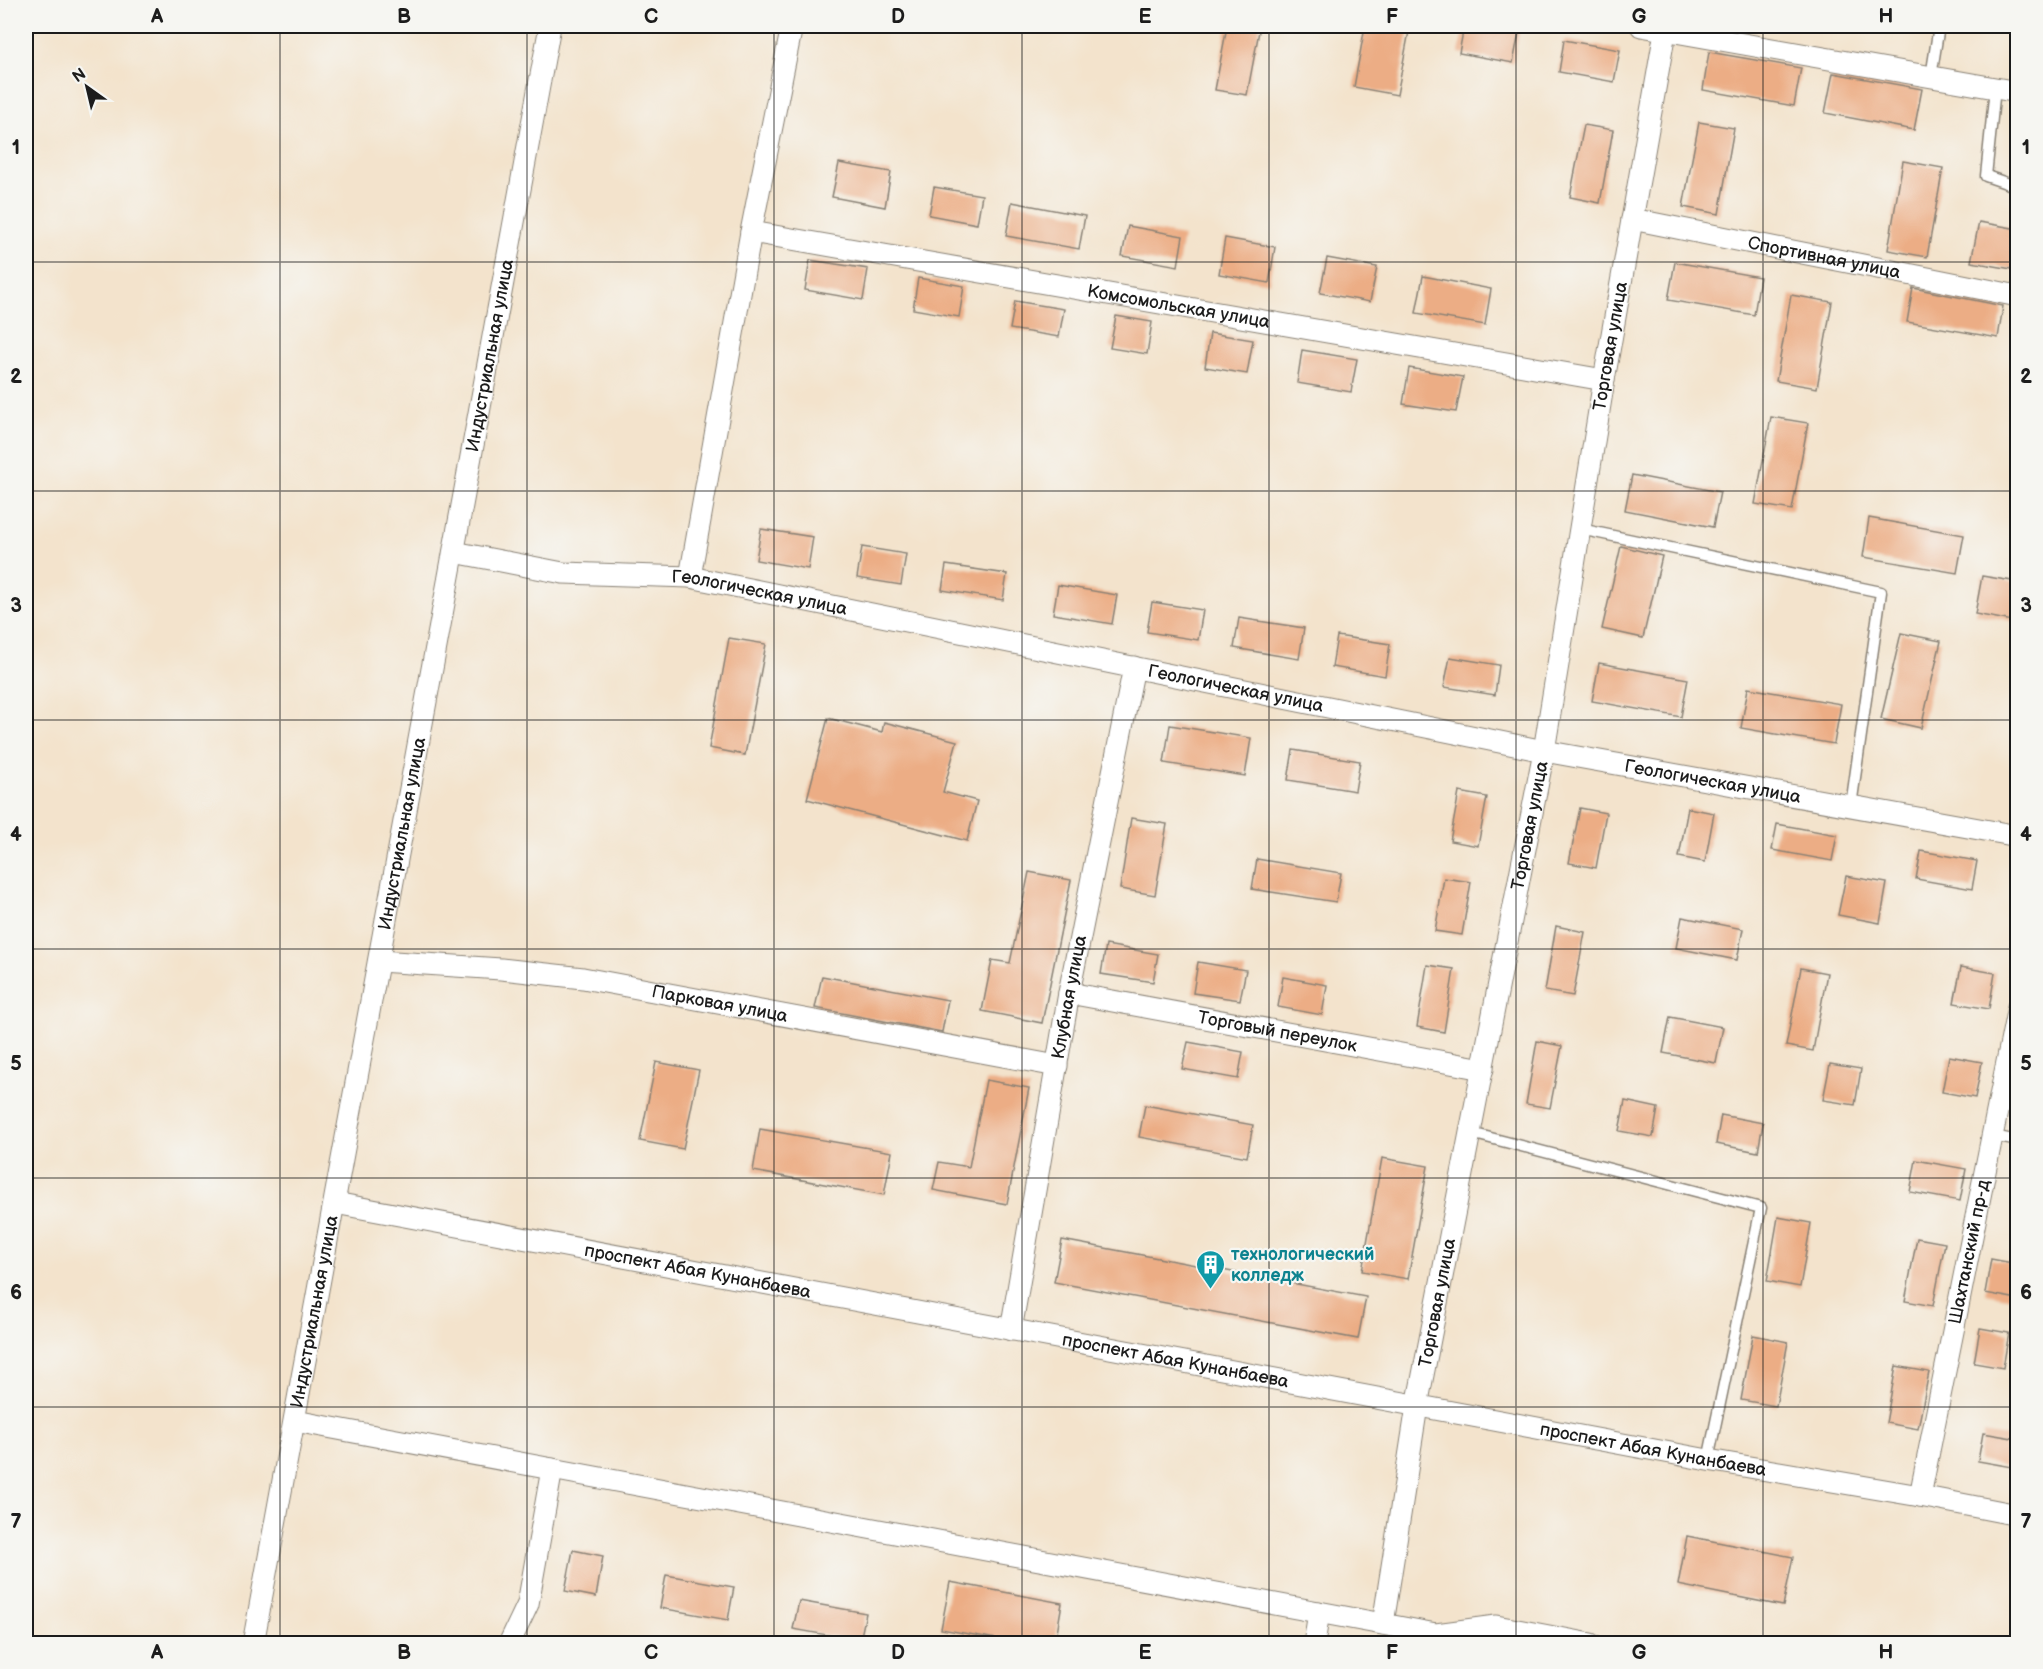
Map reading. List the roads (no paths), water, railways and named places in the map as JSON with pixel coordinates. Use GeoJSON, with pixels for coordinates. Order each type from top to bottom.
{"type":"FeatureCollection","features":[{"type":"Feature","properties":{"kind":"street","name":"Индустриальная улица"},"geometry":{"type":"LineString","coordinates":[[254,1644],[550,26]]}},
{"type":"Feature","properties":{"kind":"street"},"geometry":{"type":"LineString","coordinates":[[690,577],[751,232],[792,26]]}},
{"type":"Feature","properties":{"kind":"street"},"geometry":{"type":"LineString","coordinates":[[1641,26],[1665,28],[2018,92]]}},
{"type":"Feature","properties":{"kind":"street","name":"Торговая улица"},"geometry":{"type":"LineString","coordinates":[[1383,1624],[1418,1406],[1544,751],[1604,380],[1665,28]]}},
{"type":"Feature","properties":{"kind":"street","name":"Спортивная улица"},"geometry":{"type":"LineString","coordinates":[[1632,219],[2018,296]]}},
{"type":"Feature","properties":{"kind":"street","name":"Комсомольская улица"},"geometry":{"type":"LineString","coordinates":[[751,232],[1604,380]]}},
{"type":"Feature","properties":{"kind":"street","name":"Геологическая улица"},"geometry":{"type":"LineString","coordinates":[[454,552],[563,573],[690,577],[1544,751],[2018,836]]}},
{"type":"Feature","properties":{"kind":"street","name":"Клубная улица"},"geometry":{"type":"LineString","coordinates":[[1011,1330],[1069,993],[1134,668]]}},
{"type":"Feature","properties":{"kind":"street","name":"Парковая улица"},"geometry":{"type":"LineString","coordinates":[[379,961],[501,969],[583,978],[1057,1066]]}},
{"type":"Feature","properties":{"kind":"street","name":"Торговый переулок"},"geometry":{"type":"LineString","coordinates":[[1069,993],[1484,1069]]}},
{"type":"Feature","properties":{"kind":"street","name":"Шахтанский пр-д"},"geometry":{"type":"LineString","coordinates":[[1920,1496],[2018,1007]]}},
{"type":"Feature","properties":{"kind":"street","name":"проспект Абая Кунанбаева"},"geometry":{"type":"LineString","coordinates":[[335,1203],[1708,1460],[2018,1515]]}},
{"type":"Feature","properties":{"kind":"street"},"geometry":{"type":"LineString","coordinates":[[295,1421],[1383,1624],[1435,1639],[1496,1626],[1591,1644]]}},
{"type":"Feature","properties":{"kind":"street"},"geometry":{"type":"LineString","coordinates":[[509,1644],[528,1604],[552,1469]]}},
{"type":"Feature","properties":{"kind":"street"},"geometry":{"type":"LineString","coordinates":[[1314,1644],[1319,1612]]}},
{"type":"Feature","properties":{"kind":"lane"},"geometry":{"type":"LineString","coordinates":[[1931,77],[1939,26]]}},
{"type":"Feature","properties":{"kind":"lane"},"geometry":{"type":"LineString","coordinates":[[1995,88],[1986,176],[2018,187]]}},
{"type":"Feature","properties":{"kind":"lane"},"geometry":{"type":"LineString","coordinates":[[1580,529],[1881,591],[1851,806]]}},
{"type":"Feature","properties":{"kind":"lane"},"geometry":{"type":"LineString","coordinates":[[1471,1133],[1761,1208],[1708,1460]]}},
{"type":"Feature","properties":{"kind":"lane"},"geometry":{"type":"LineString","coordinates":[[1993,1136],[2018,1141]]}},
{"type":"Feature","properties":{"kind":"place","name":"технологический колледж"},"geometry":{"type":"Point","coordinates":[1210,1290]}}]}
